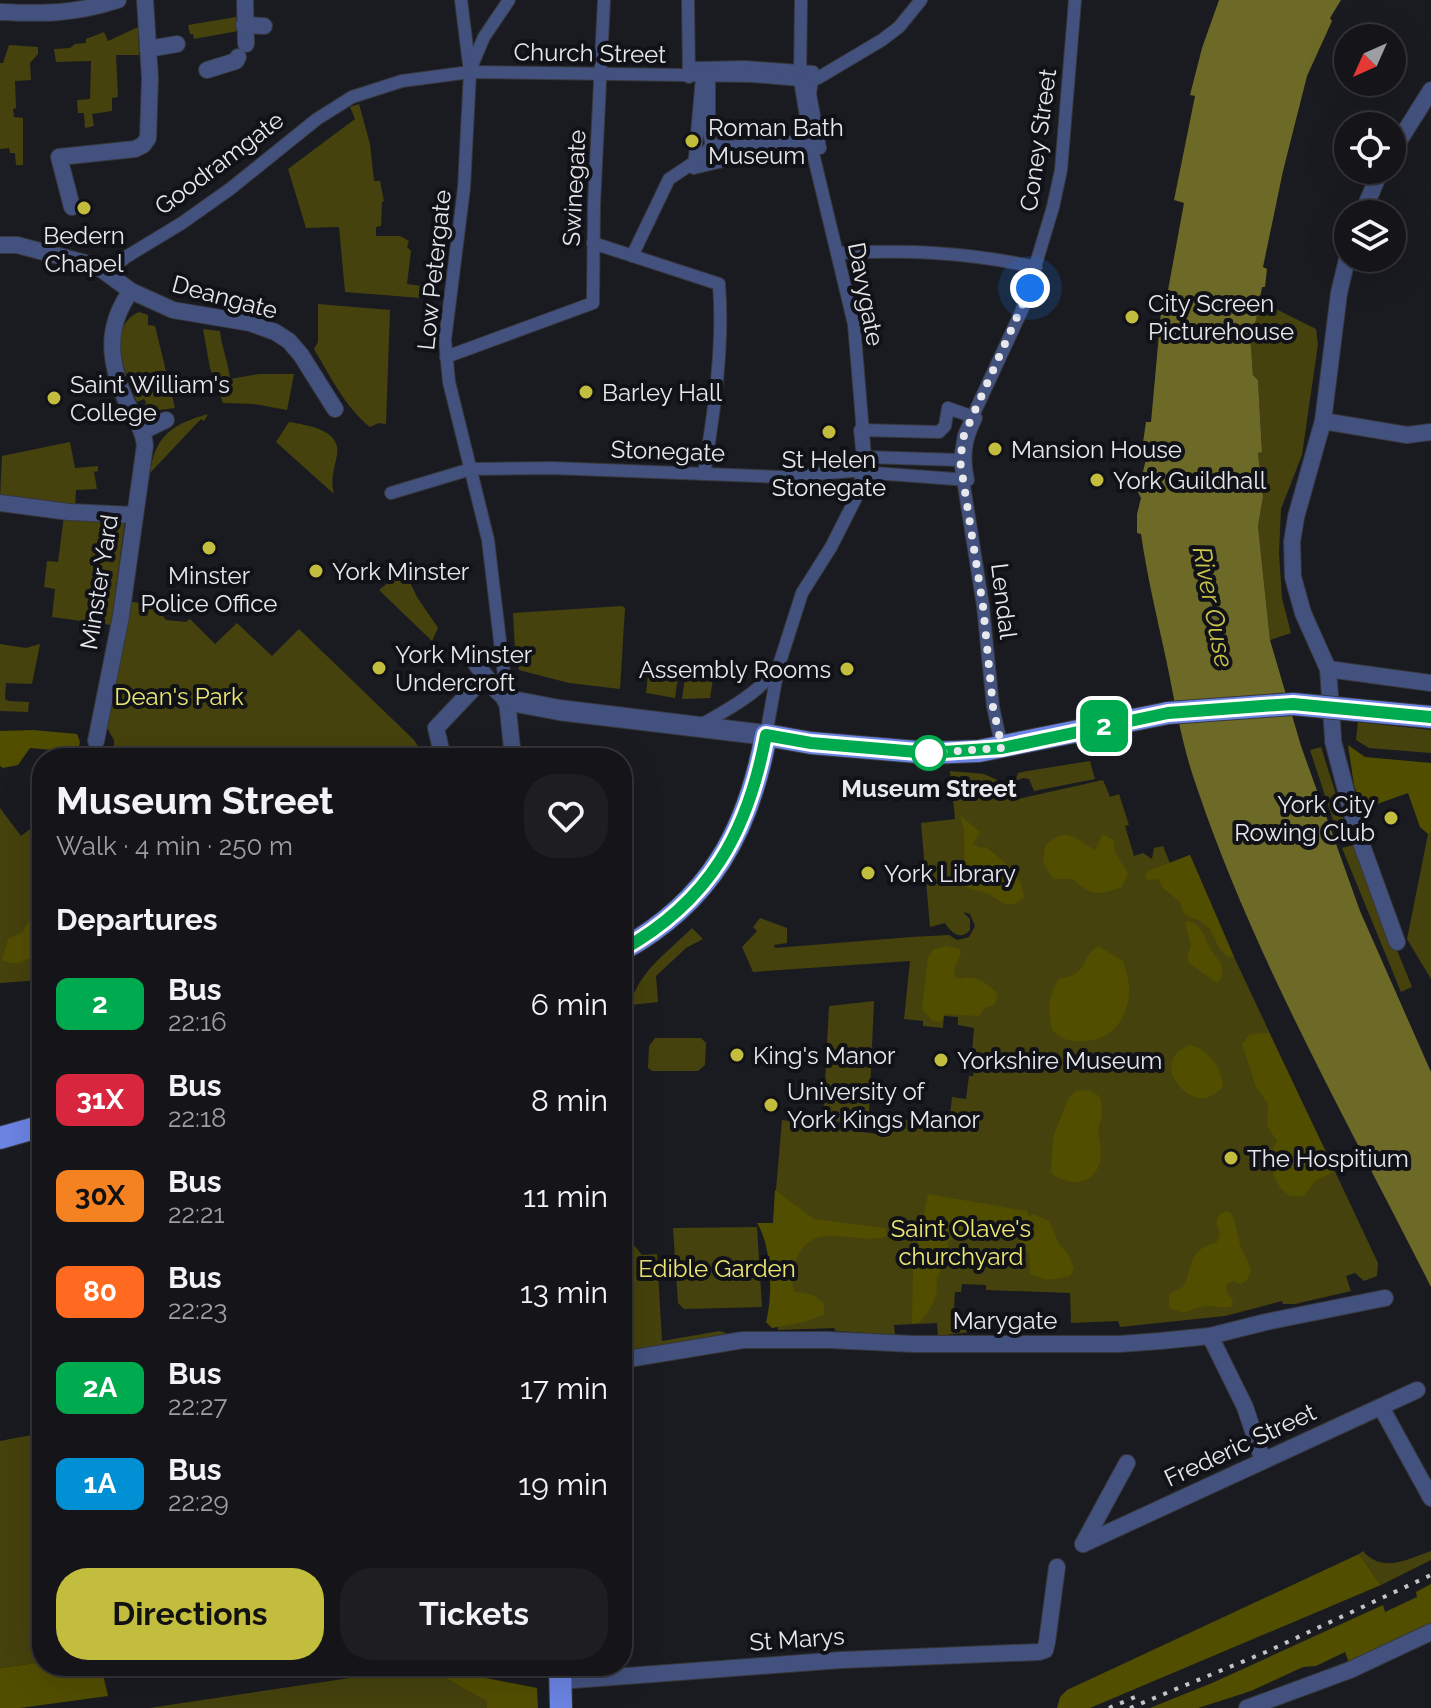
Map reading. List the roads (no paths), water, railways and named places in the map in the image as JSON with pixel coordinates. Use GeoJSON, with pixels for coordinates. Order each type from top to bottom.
{"type":"FeatureCollection","features":[{"type":"Feature","properties":{"kind":"main road"},"geometry":{"type":"LineString","coordinates":[[632,944],[653,932],[680,909],[716,868],[739,832],[756,787],[766,735],[811,743],[929,753],[1002,748],[1161,715],[1293,704],[1431,717]]}},
{"type":"Feature","properties":{"kind":"main road"},"geometry":{"type":"LineString","coordinates":[[0,1138],[32,1129]]}},
{"type":"Feature","properties":{"kind":"main road"},"geometry":{"type":"LineString","coordinates":[[560,1676],[561,1708]]}},
{"type":"Feature","properties":{"kind":"street"},"geometry":{"type":"LineString","coordinates":[[0,12],[50,15],[85,11],[118,0]]}},
{"type":"Feature","properties":{"kind":"street"},"geometry":{"type":"LineString","coordinates":[[72,207],[59,157],[135,149],[148,138],[150,78],[145,0]]}},
{"type":"Feature","properties":{"kind":"street"},"geometry":{"type":"LineString","coordinates":[[207,70],[236,61],[242,51],[245,0]]}},
{"type":"Feature","properties":{"kind":"street"},"geometry":{"type":"LineString","coordinates":[[460,0],[470,71]]}},
{"type":"Feature","properties":{"kind":"street"},"geometry":{"type":"LineString","coordinates":[[460,0],[470,71]]}},
{"type":"Feature","properties":{"kind":"street"},"geometry":{"type":"LineString","coordinates":[[466,43],[487,27],[507,0]]}},
{"type":"Feature","properties":{"kind":"street"},"geometry":{"type":"LineString","coordinates":[[470,71],[484,37],[507,0]]}},
{"type":"Feature","properties":{"kind":"street","name":"Swinegate"},"geometry":{"type":"LineString","coordinates":[[446,357],[593,303],[604,0]]}},
{"type":"Feature","properties":{"kind":"street"},"geometry":{"type":"LineString","coordinates":[[688,0],[712,145]]}},
{"type":"Feature","properties":{"kind":"street"},"geometry":{"type":"LineString","coordinates":[[801,0],[804,77],[818,78],[882,40],[899,27],[921,0]]}},
{"type":"Feature","properties":{"kind":"street","name":"Coney Street"},"geometry":{"type":"LineString","coordinates":[[960,460],[964,435],[1022,310],[1061,170],[1075,0]]}},
{"type":"Feature","properties":{"kind":"street"},"geometry":{"type":"LineString","coordinates":[[244,25],[264,26]]}},
{"type":"Feature","properties":{"kind":"street"},"geometry":{"type":"LineString","coordinates":[[148,49],[177,44]]}},
{"type":"Feature","properties":{"kind":"street","name":"Church Street"},"geometry":{"type":"LineString","coordinates":[[470,71],[703,78],[804,77]]}},
{"type":"Feature","properties":{"kind":"street","name":"Goodramgate"},"geometry":{"type":"LineString","coordinates":[[108,272],[230,189],[317,119],[352,97],[402,81],[470,71]]}},
{"type":"Feature","properties":{"kind":"street","name":"Low Petergate"},"geometry":{"type":"LineString","coordinates":[[470,71],[464,188],[448,310],[446,357],[449,382],[488,540],[507,700]]}},
{"type":"Feature","properties":{"kind":"street","name":"Davygate"},"geometry":{"type":"LineString","coordinates":[[804,77],[820,148],[811,145]]}},
{"type":"Feature","properties":{"kind":"street"},"geometry":{"type":"LineString","coordinates":[[703,78],[694,168],[811,145]]}},
{"type":"Feature","properties":{"kind":"street"},"geometry":{"type":"LineString","coordinates":[[1406,130],[1431,90]]}},
{"type":"Feature","properties":{"kind":"street"},"geometry":{"type":"LineString","coordinates":[[712,145],[811,145]]}},
{"type":"Feature","properties":{"kind":"street"},"geometry":{"type":"LineString","coordinates":[[632,256],[669,179],[712,145]]}},
{"type":"Feature","properties":{"kind":"street","name":"Davygate"},"geometry":{"type":"LineString","coordinates":[[811,145],[854,324],[863,467]]}},
{"type":"Feature","properties":{"kind":"street"},"geometry":{"type":"LineString","coordinates":[[593,243],[719,284],[721,311],[717,379],[704,474]]}},
{"type":"Feature","properties":{"kind":"street"},"geometry":{"type":"LineString","coordinates":[[0,245],[17,245],[84,262],[108,272]]}},
{"type":"Feature","properties":{"kind":"street"},"geometry":{"type":"LineString","coordinates":[[837,253],[928,251],[981,255],[1036,267]]}},
{"type":"Feature","properties":{"kind":"street","name":"Deangate"},"geometry":{"type":"LineString","coordinates":[[108,272],[131,291],[173,310],[250,323],[275,332],[289,341],[301,355],[311,385],[335,409]]}},
{"type":"Feature","properties":{"kind":"street"},"geometry":{"type":"LineString","coordinates":[[1344,272],[1323,421],[1296,517],[1292,542],[1293,577],[1315,643],[1328,669],[1333,739],[1356,829],[1397,942]]}},
{"type":"Feature","properties":{"kind":"street"},"geometry":{"type":"LineString","coordinates":[[131,291],[118,308],[112,328],[111,344],[123,394],[143,431],[166,420]]}},
{"type":"Feature","properties":{"kind":"street"},"geometry":{"type":"LineString","coordinates":[[863,430],[939,432],[945,426],[948,408],[976,418],[967,436],[963,461],[968,480],[913,476],[863,467]]}},
{"type":"Feature","properties":{"kind":"street"},"geometry":{"type":"LineString","coordinates":[[1323,421],[1407,435],[1431,432]]}},
{"type":"Feature","properties":{"kind":"street","name":"Minster Yard"},"geometry":{"type":"LineString","coordinates":[[96,741],[121,616],[145,445],[143,431]]}},
{"type":"Feature","properties":{"kind":"street"},"geometry":{"type":"LineString","coordinates":[[863,467],[913,459],[960,460]]}},
{"type":"Feature","properties":{"kind":"street"},"geometry":{"type":"LineString","coordinates":[[913,459],[913,476]]}},
{"type":"Feature","properties":{"kind":"street","name":"Lendal"},"geometry":{"type":"LineString","coordinates":[[960,460],[988,646],[993,707],[1002,748]]}},
{"type":"Feature","properties":{"kind":"street"},"geometry":{"type":"LineString","coordinates":[[476,664],[507,700],[559,710],[766,735],[778,668],[802,593],[846,519],[858,494],[863,467]]}},
{"type":"Feature","properties":{"kind":"street","name":"Stonegate"},"geometry":{"type":"LineString","coordinates":[[391,493],[471,469],[782,477],[863,467]]}},
{"type":"Feature","properties":{"kind":"street"},"geometry":{"type":"LineString","coordinates":[[0,503],[69,512],[134,515]]}},
{"type":"Feature","properties":{"kind":"street"},"geometry":{"type":"LineString","coordinates":[[696,727],[744,700],[778,668]]}},
{"type":"Feature","properties":{"kind":"street"},"geometry":{"type":"LineString","coordinates":[[1328,669],[1431,683]]}},
{"type":"Feature","properties":{"kind":"street"},"geometry":{"type":"LineString","coordinates":[[441,748],[436,728],[473,689],[487,679]]}},
{"type":"Feature","properties":{"kind":"street"},"geometry":{"type":"LineString","coordinates":[[507,700],[512,748]]}},
{"type":"Feature","properties":{"kind":"street","name":"Marygate"},"geometry":{"type":"LineString","coordinates":[[632,1358],[743,1340],[1119,1344],[1210,1336],[1385,1298]]}},
{"type":"Feature","properties":{"kind":"street"},"geometry":{"type":"LineString","coordinates":[[1210,1336],[1245,1407],[1263,1461]]}},
{"type":"Feature","properties":{"kind":"street","name":"Frederic Street"},"geometry":{"type":"LineString","coordinates":[[1127,1463],[1083,1544],[1417,1390]]}},
{"type":"Feature","properties":{"kind":"street"},"geometry":{"type":"LineString","coordinates":[[1381,1407],[1431,1498]]}},
{"type":"Feature","properties":{"kind":"street","name":"St Marys"},"geometry":{"type":"LineString","coordinates":[[632,1670],[1039,1652],[1045,1650],[1047,1642],[1057,1567]]}},
{"type":"Feature","properties":{"kind":"street"},"geometry":{"type":"LineString","coordinates":[[1247,1708],[1350,1670],[1431,1632]]}},
{"type":"Feature","properties":{"kind":"water","name":"River Ouse"},"geometry":{"type":"Polygon","coordinates":[[[1219,0],[1341,0],[1330,18],[1332,21],[1307,76],[1263,267],[1267,269],[1265,287],[1262,287],[1250,334],[1253,375],[1258,380],[1262,452],[1258,453],[1263,497],[1258,526],[1270,640],[1301,746],[1360,911],[1431,1072],[1431,1287],[1305,1042],[1221,853],[1187,756],[1141,534],[1137,533],[1141,498],[1138,492],[1148,451],[1142,449],[1146,422],[1151,422],[1161,312],[1164,312],[1184,203],[1174,200],[1195,96],[1190,95],[1219,0]]]}},
{"type":"Feature","properties":{"kind":"railway"},"geometry":{"type":"LineString","coordinates":[[1130,1708],[1266,1652],[1431,1575]]}},
{"type":"Feature","properties":{"kind":"railway"},"geometry":{"type":"LineString","coordinates":[[1109,1708],[1140,1695]]}},
{"type":"Feature","properties":{"kind":"place","name":"Roman Bath Museum"},"geometry":{"type":"Point","coordinates":[692,141]}},
{"type":"Feature","properties":{"kind":"place","name":"Bedern Chapel"},"geometry":{"type":"Point","coordinates":[84,208]}},
{"type":"Feature","properties":{"kind":"place","name":"City Screen Picturehouse"},"geometry":{"type":"Point","coordinates":[1132,317]}},
{"type":"Feature","properties":{"kind":"place","name":"Barley Hall"},"geometry":{"type":"Point","coordinates":[586,392]}},
{"type":"Feature","properties":{"kind":"place","name":"Saint William's College"},"geometry":{"type":"Point","coordinates":[54,398]}},
{"type":"Feature","properties":{"kind":"place","name":"St Helen Stonegate"},"geometry":{"type":"Point","coordinates":[829,432]}},
{"type":"Feature","properties":{"kind":"place","name":"Mansion House"},"geometry":{"type":"Point","coordinates":[995,449]}},
{"type":"Feature","properties":{"kind":"place","name":"York Guildhall"},"geometry":{"type":"Point","coordinates":[1097,480]}},
{"type":"Feature","properties":{"kind":"place","name":"Minster Police Office"},"geometry":{"type":"Point","coordinates":[209,548]}},
{"type":"Feature","properties":{"kind":"place","name":"York Minster"},"geometry":{"type":"Point","coordinates":[316,571]}},
{"type":"Feature","properties":{"kind":"place","name":"York Minster Undercroft"},"geometry":{"type":"Point","coordinates":[379,668]}},
{"type":"Feature","properties":{"kind":"place","name":"Assembly Rooms"},"geometry":{"type":"Point","coordinates":[847,669]}},
{"type":"Feature","properties":{"kind":"place","name":"Museum Street"},"geometry":{"type":"Point","coordinates":[929,753]}},
{"type":"Feature","properties":{"kind":"place","name":"York City Rowing Club"},"geometry":{"type":"Point","coordinates":[1391,818]}},
{"type":"Feature","properties":{"kind":"place","name":"York Library"},"geometry":{"type":"Point","coordinates":[868,873]}},
{"type":"Feature","properties":{"kind":"place","name":"King's Manor"},"geometry":{"type":"Point","coordinates":[737,1055]}},
{"type":"Feature","properties":{"kind":"place","name":"Yorkshire Museum"},"geometry":{"type":"Point","coordinates":[941,1060]}},
{"type":"Feature","properties":{"kind":"place","name":"University of York Kings Manor"},"geometry":{"type":"Point","coordinates":[771,1105]}},
{"type":"Feature","properties":{"kind":"place","name":"The Hospitium"},"geometry":{"type":"Point","coordinates":[1231,1158]}},
{"type":"Feature","properties":{"kind":"park label","name":"Dean's Park"},"geometry":{"type":"Point","coordinates":[179,696]}},
{"type":"Feature","properties":{"kind":"park label","name":"Saint Olave's churchyard"},"geometry":{"type":"Point","coordinates":[961,1242]}},
{"type":"Feature","properties":{"kind":"park label","name":"Edible Garden"},"geometry":{"type":"Point","coordinates":[717,1268]}}]}
